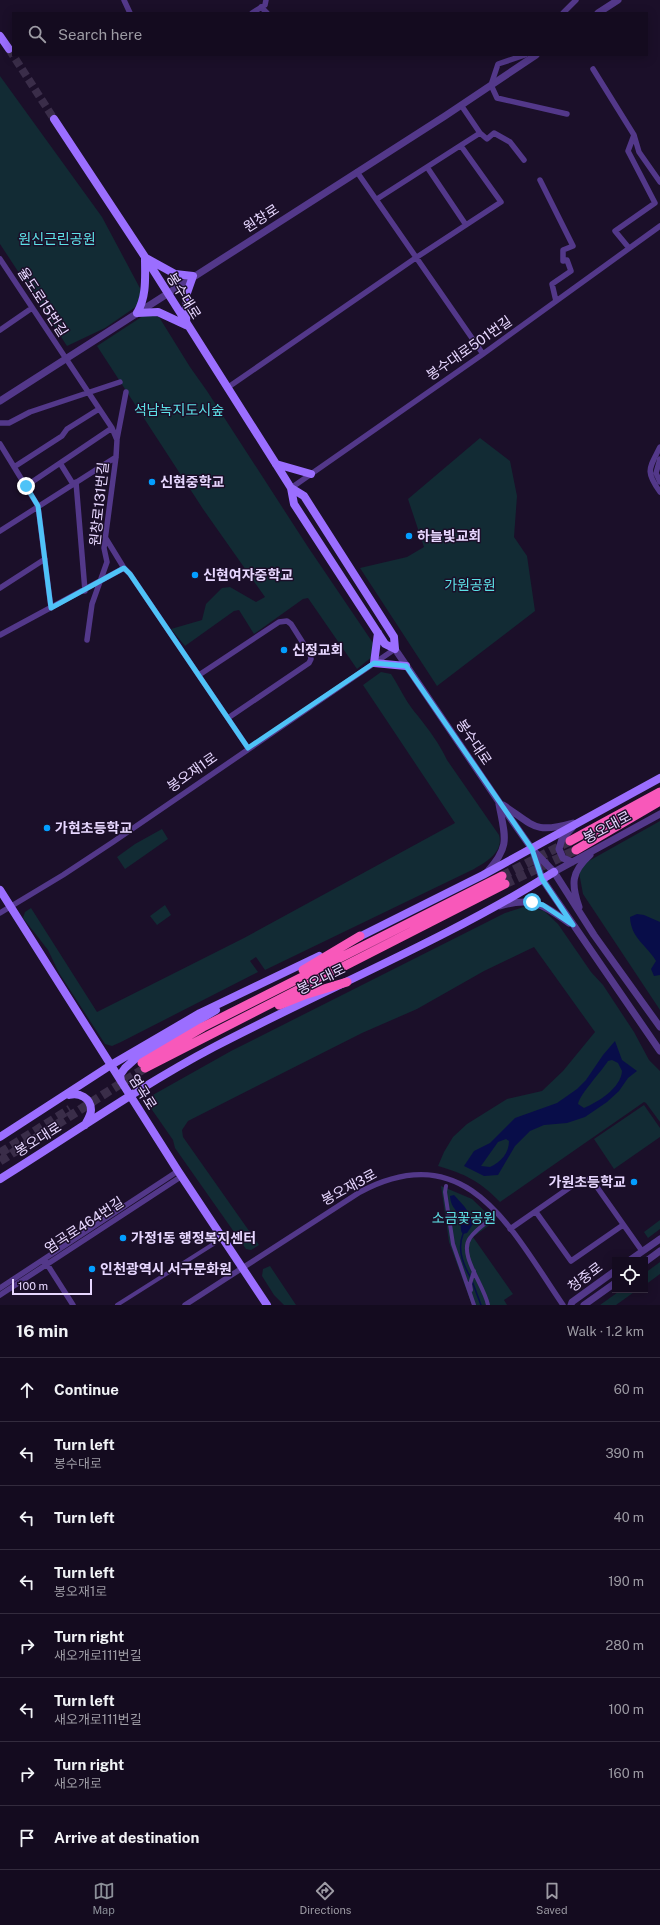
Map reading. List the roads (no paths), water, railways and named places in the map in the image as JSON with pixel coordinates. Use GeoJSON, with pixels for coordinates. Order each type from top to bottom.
{"type":"FeatureCollection","features":[{"type":"Feature","properties":{"kind":"highway","name":"봉오대로"},"geometry":{"type":"LineString","coordinates":[[570,840],[660,792]]}},
{"type":"Feature","properties":{"kind":"highway","name":"봉오대로"},"geometry":{"type":"LineString","coordinates":[[576,850],[660,801]]}},
{"type":"Feature","properties":{"kind":"highway","name":"봉오대로"},"geometry":{"type":"LineString","coordinates":[[504,880],[217,1031],[143,1066],[203,1027],[504,880]]}},
{"type":"Feature","properties":{"kind":"highway"},"geometry":{"type":"LineString","coordinates":[[203,1027],[276,987],[360,936]]}},
{"type":"Feature","properties":{"kind":"highway"},"geometry":{"type":"LineString","coordinates":[[217,1031],[304,995],[347,982]]}},
{"type":"Feature","properties":{"kind":"main road"},"geometry":{"type":"LineString","coordinates":[[0,36],[9,49]]}},
{"type":"Feature","properties":{"kind":"main road","name":"봉수대로"},"geometry":{"type":"LineString","coordinates":[[54,119],[145,257],[291,488],[294,504],[385,644],[395,648],[394,637],[304,496],[291,488]]}},
{"type":"Feature","properties":{"kind":"main road"},"geometry":{"type":"LineString","coordinates":[[145,257],[175,274],[193,276],[186,293],[186,324],[158,312],[137,312],[143,303],[145,295],[145,257]]}},
{"type":"Feature","properties":{"kind":"main road"},"geometry":{"type":"LineString","coordinates":[[276,464],[311,474]]}},
{"type":"Feature","properties":{"kind":"main road"},"geometry":{"type":"LineString","coordinates":[[378,633],[374,663],[406,666]]}},
{"type":"Feature","properties":{"kind":"main road","name":"봉오대로"},"geometry":{"type":"LineString","coordinates":[[0,1137],[111,1065],[200,1013],[483,876],[587,820],[660,778]]}},
{"type":"Feature","properties":{"kind":"main road","name":"봉오대로"},"geometry":{"type":"LineString","coordinates":[[0,1179],[131,1097],[214,1048],[434,940],[554,872]]}},
{"type":"Feature","properties":{"kind":"main road","name":"염곡로"},"geometry":{"type":"LineString","coordinates":[[0,890],[180,1174],[267,1305]]}},
{"type":"Feature","properties":{"kind":"main road"},"geometry":{"type":"LineString","coordinates":[[121,1081],[120,1075],[135,1059],[237,996]]}},
{"type":"Feature","properties":{"kind":"main road"},"geometry":{"type":"LineString","coordinates":[[62,1097],[74,1093],[79,1094],[87,1100],[91,1110],[84,1126]]}},
{"type":"Feature","properties":{"kind":"street"},"geometry":{"type":"LineString","coordinates":[[124,0],[130,12]]}},
{"type":"Feature","properties":{"kind":"street"},"geometry":{"type":"LineString","coordinates":[[254,12],[265,5],[266,0]]}},
{"type":"Feature","properties":{"kind":"street"},"geometry":{"type":"LineString","coordinates":[[564,12],[576,0]]}},
{"type":"Feature","properties":{"kind":"street"},"geometry":{"type":"LineString","coordinates":[[600,12],[618,0]]}},
{"type":"Feature","properties":{"kind":"street"},"geometry":{"type":"LineString","coordinates":[[262,7],[266,12]]}},
{"type":"Feature","properties":{"kind":"street"},"geometry":{"type":"LineString","coordinates":[[522,56],[498,64],[491,86],[497,98],[567,114]]}},
{"type":"Feature","properties":{"kind":"street","name":"원창로"},"geometry":{"type":"LineString","coordinates":[[0,401],[491,86],[535,56]]}},
{"type":"Feature","properties":{"kind":"street"},"geometry":{"type":"LineString","coordinates":[[593,69],[634,135],[639,152],[660,182]]}},
{"type":"Feature","properties":{"kind":"street"},"geometry":{"type":"LineString","coordinates":[[461,105],[480,133],[487,139],[494,133],[510,142],[524,160]]}},
{"type":"Feature","properties":{"kind":"street"},"geometry":{"type":"LineString","coordinates":[[378,199],[480,133]]}},
{"type":"Feature","properties":{"kind":"street"},"geometry":{"type":"LineString","coordinates":[[629,248],[615,231],[655,203],[628,151],[634,135]]}},
{"type":"Feature","properties":{"kind":"street"},"geometry":{"type":"LineString","coordinates":[[227,388],[416,257],[501,202],[460,146]]}},
{"type":"Feature","properties":{"kind":"street"},"geometry":{"type":"LineString","coordinates":[[427,167],[466,225]]}},
{"type":"Feature","properties":{"kind":"street"},"geometry":{"type":"LineString","coordinates":[[357,172],[378,199],[483,354]]}},
{"type":"Feature","properties":{"kind":"street"},"geometry":{"type":"LineString","coordinates":[[540,180],[573,246],[563,250],[563,261],[567,260],[571,271],[552,284],[556,301]]}},
{"type":"Feature","properties":{"kind":"street","name":"봉수대로501번길"},"geometry":{"type":"LineString","coordinates":[[291,488],[483,354],[660,226]]}},
{"type":"Feature","properties":{"kind":"street","name":"율도로15번길"},"geometry":{"type":"LineString","coordinates":[[0,259],[66,359]]}},
{"type":"Feature","properties":{"kind":"street"},"geometry":{"type":"LineString","coordinates":[[0,330],[32,308]]}},
{"type":"Feature","properties":{"kind":"street","name":"원창로131번길"},"geometry":{"type":"LineString","coordinates":[[66,359],[112,428],[117,440]]}},
{"type":"Feature","properties":{"kind":"street"},"geometry":{"type":"LineString","coordinates":[[0,423],[9,423],[30,412],[120,382]]}},
{"type":"Feature","properties":{"kind":"street","name":"원창로131번길"},"geometry":{"type":"LineString","coordinates":[[87,640],[92,604],[107,562],[104,548],[105,536],[117,440],[126,392]]}},
{"type":"Feature","properties":{"kind":"street"},"geometry":{"type":"LineString","coordinates":[[14,467],[62,436],[67,429],[99,409]]}},
{"type":"Feature","properties":{"kind":"street"},"geometry":{"type":"LineString","coordinates":[[26,486],[112,428]]}},
{"type":"Feature","properties":{"kind":"street"},"geometry":{"type":"LineString","coordinates":[[0,444],[38,506],[51,608]]}},
{"type":"Feature","properties":{"kind":"street"},"geometry":{"type":"LineString","coordinates":[[660,447],[650,467],[649,474],[660,492]]}},
{"type":"Feature","properties":{"kind":"street"},"geometry":{"type":"LineString","coordinates":[[0,531],[116,457]]}},
{"type":"Feature","properties":{"kind":"street"},"geometry":{"type":"LineString","coordinates":[[660,459],[656,473],[660,482]]}},
{"type":"Feature","properties":{"kind":"street"},"geometry":{"type":"LineString","coordinates":[[60,463],[75,483],[85,590]]}},
{"type":"Feature","properties":{"kind":"street"},"geometry":{"type":"LineString","coordinates":[[105,536],[124,568],[130,574],[248,748]]}},
{"type":"Feature","properties":{"kind":"street"},"geometry":{"type":"LineString","coordinates":[[0,588],[45,559]]}},
{"type":"Feature","properties":{"kind":"street"},"geometry":{"type":"LineString","coordinates":[[0,635],[124,568]]}},
{"type":"Feature","properties":{"kind":"street"},"geometry":{"type":"LineString","coordinates":[[199,675],[279,622],[287,622],[291,624],[310,654],[311,659],[309,663],[228,718]]}},
{"type":"Feature","properties":{"kind":"street","name":"봉오재1로"},"geometry":{"type":"LineString","coordinates":[[0,913],[100,850],[395,648]]}},
{"type":"Feature","properties":{"kind":"street","name":"봉수대로"},"geometry":{"type":"LineString","coordinates":[[395,648],[499,802],[532,849],[554,872],[583,918],[660,1028]]}},
{"type":"Feature","properties":{"kind":"street"},"geometry":{"type":"LineString","coordinates":[[499,802],[532,825],[546,830],[556,829],[587,820]]}},
{"type":"Feature","properties":{"kind":"street"},"geometry":{"type":"LineString","coordinates":[[483,876],[498,860],[504,846],[499,802]]}},
{"type":"Feature","properties":{"kind":"street","name":"봉오대로"},"geometry":{"type":"LineString","coordinates":[[554,872],[660,814]]}},
{"type":"Feature","properties":{"kind":"street"},"geometry":{"type":"LineString","coordinates":[[572,828],[562,839],[559,849],[563,858],[572,862]]}},
{"type":"Feature","properties":{"kind":"street"},"geometry":{"type":"LineString","coordinates":[[583,918],[576,897],[573,882],[574,876],[584,860],[599,847]]}},
{"type":"Feature","properties":{"kind":"street","name":"봉수대로"},"geometry":{"type":"LineString","coordinates":[[532,849],[542,879],[660,1051]]}},
{"type":"Feature","properties":{"kind":"street"},"geometry":{"type":"LineString","coordinates":[[487,910],[513,902],[532,902],[548,908],[573,925]]}},
{"type":"Feature","properties":{"kind":"street","name":"염곡로464번길"},"geometry":{"type":"LineString","coordinates":[[0,1288],[45,1261],[180,1174]]}},
{"type":"Feature","properties":{"kind":"street","name":"봉오재3로"},"geometry":{"type":"LineString","coordinates":[[185,1305],[360,1192],[381,1181],[402,1176],[424,1174],[440,1176],[458,1182],[485,1200],[510,1229],[563,1305]]}},
{"type":"Feature","properties":{"kind":"street"},"geometry":{"type":"LineString","coordinates":[[510,1229],[582,1179],[587,1179],[592,1180],[642,1251]]}},
{"type":"Feature","properties":{"kind":"street"},"geometry":{"type":"LineString","coordinates":[[446,1186],[445,1192],[453,1244],[473,1304]]}},
{"type":"Feature","properties":{"kind":"street"},"geometry":{"type":"LineString","coordinates":[[536,1212],[571,1261],[623,1225]]}},
{"type":"Feature","properties":{"kind":"street"},"geometry":{"type":"LineString","coordinates":[[488,1305],[486,1296],[467,1254],[466,1244],[470,1237],[494,1218]]}},
{"type":"Feature","properties":{"kind":"street"},"geometry":{"type":"LineString","coordinates":[[634,1257],[660,1239]]}},
{"type":"Feature","properties":{"kind":"street"},"geometry":{"type":"LineString","coordinates":[[117,1305],[215,1243]]}},
{"type":"Feature","properties":{"kind":"street"},"geometry":{"type":"LineString","coordinates":[[648,1260],[660,1251]]}},
{"type":"Feature","properties":{"kind":"street"},"geometry":{"type":"LineString","coordinates":[[45,1261],[73,1305]]}},
{"type":"Feature","properties":{"kind":"street","name":"염곡로464번길"},"geometry":{"type":"LineString","coordinates":[[0,1295],[45,1261]]}},
{"type":"Feature","properties":{"kind":"street"},"geometry":{"type":"LineString","coordinates":[[473,1304],[470,1284],[474,1271]]}},
{"type":"Feature","properties":{"kind":"street","name":"청중로"},"geometry":{"type":"LineString","coordinates":[[570,1305],[612,1273]]}},
{"type":"Feature","properties":{"kind":"street","name":"청중로"},"geometry":{"type":"LineString","coordinates":[[584,1305],[612,1285]]}},
{"type":"Feature","properties":{"kind":"waterway"},"geometry":{"type":"LineString","coordinates":[[463,1234],[461,1240],[462,1257],[471,1278]]}},
{"type":"Feature","properties":{"kind":"waterway"},"geometry":{"type":"LineString","coordinates":[[472,1281],[481,1305]]}},
{"type":"Feature","properties":{"kind":"tunnel"},"geometry":{"type":"LineString","coordinates":[[9,49],[12,54]]}},
{"type":"Feature","properties":{"kind":"tunnel"},"geometry":{"type":"LineString","coordinates":[[14,56],[54,119]]}},
{"type":"Feature","properties":{"kind":"tunnel"},"geometry":{"type":"LineString","coordinates":[[502,876],[570,841]]}},
{"type":"Feature","properties":{"kind":"tunnel"},"geometry":{"type":"LineString","coordinates":[[505,884],[576,850]]}},
{"type":"Feature","properties":{"kind":"tunnel"},"geometry":{"type":"LineString","coordinates":[[0,1161],[145,1068]]}},
{"type":"Feature","properties":{"kind":"tunnel"},"geometry":{"type":"LineString","coordinates":[[0,1153],[70,1109]]}},
{"type":"Feature","properties":{"kind":"place","name":"신현중학교"},"geometry":{"type":"Point","coordinates":[152,482]}},
{"type":"Feature","properties":{"kind":"place","name":"하늘빛교회"},"geometry":{"type":"Point","coordinates":[409,536]}},
{"type":"Feature","properties":{"kind":"place","name":"신현여자중학교"},"geometry":{"type":"Point","coordinates":[195,575]}},
{"type":"Feature","properties":{"kind":"place","name":"신정교회"},"geometry":{"type":"Point","coordinates":[284,650]}},
{"type":"Feature","properties":{"kind":"place","name":"가현초등학교"},"geometry":{"type":"Point","coordinates":[47,828]}},
{"type":"Feature","properties":{"kind":"place","name":"가원초등학교"},"geometry":{"type":"Point","coordinates":[634,1182]}},
{"type":"Feature","properties":{"kind":"place","name":"가정1동 행정복지센터"},"geometry":{"type":"Point","coordinates":[123,1238]}},
{"type":"Feature","properties":{"kind":"place","name":"인천광역시 서구문화원"},"geometry":{"type":"Point","coordinates":[92,1269]}},
{"type":"Feature","properties":{"kind":"park label","name":"원신근린공원"},"geometry":{"type":"Point","coordinates":[57,239]}},
{"type":"Feature","properties":{"kind":"park label","name":"석남녹지도시숲"},"geometry":{"type":"Point","coordinates":[179,410]}},
{"type":"Feature","properties":{"kind":"park label","name":"가원공원"},"geometry":{"type":"Point","coordinates":[470,585]}},
{"type":"Feature","properties":{"kind":"park label","name":"소금꽃공원"},"geometry":{"type":"Point","coordinates":[464,1218]}}]}
